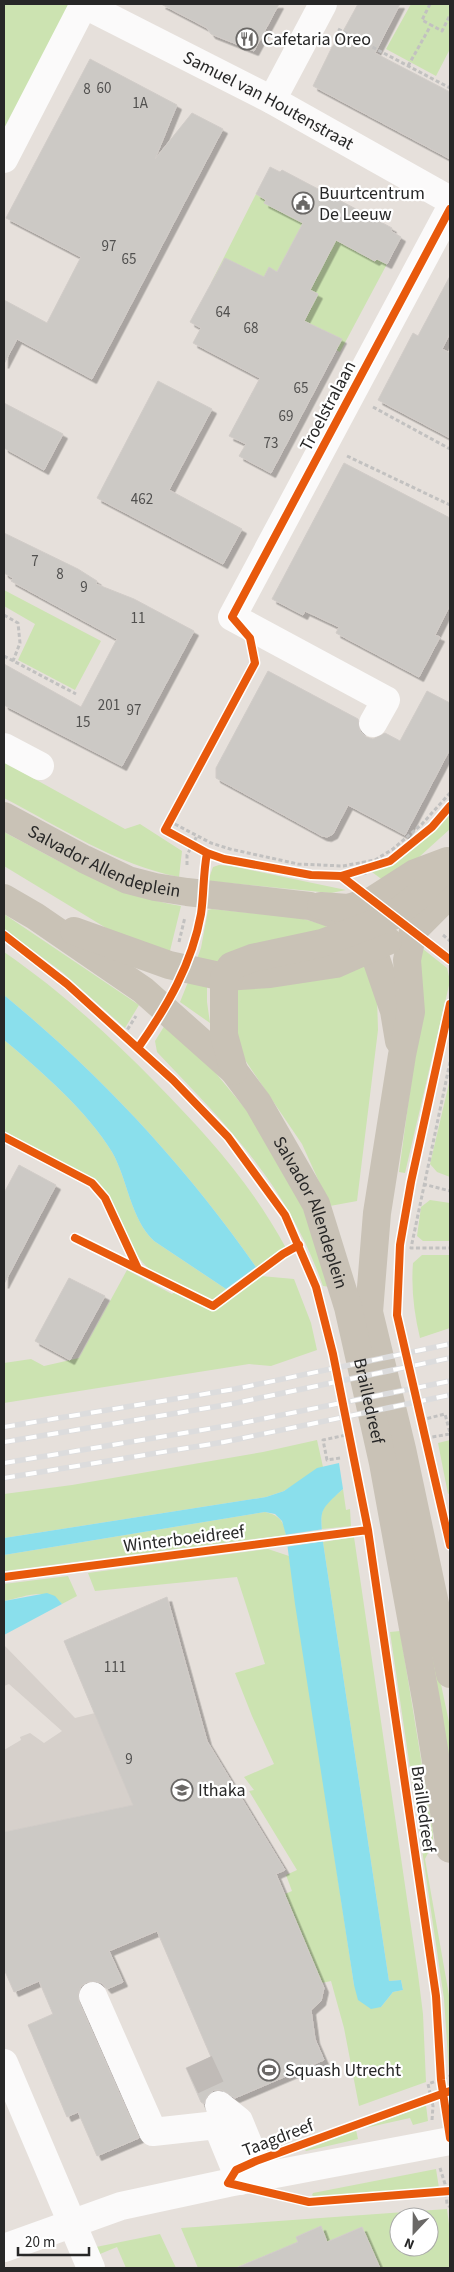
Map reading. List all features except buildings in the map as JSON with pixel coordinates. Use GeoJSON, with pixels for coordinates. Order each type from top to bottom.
{"type":"FeatureCollection","features":[{"type":"Feature","properties":{"kind":"main road","name":"Salvador Allendeplein"},"geometry":{"type":"LineString","coordinates":[[13,821],[128,880],[154,887],[310,906],[348,908],[373,900],[415,873],[450,860]]}},
{"type":"Feature","properties":{"kind":"main road"},"geometry":{"type":"LineString","coordinates":[[364,938],[418,896],[450,864]]}},
{"type":"Feature","properties":{"kind":"main road"},"geometry":{"type":"LineString","coordinates":[[4,898],[35,916],[160,962],[224,977],[231,966],[252,958],[322,943],[413,930],[450,894]]}},
{"type":"Feature","properties":{"kind":"main road","name":"Salvador Allendeplein"},"geometry":{"type":"LineString","coordinates":[[310,906],[338,916],[364,938],[394,1011],[402,1054]]}},
{"type":"Feature","properties":{"kind":"main road","name":"Salvador Allendeplein"},"geometry":{"type":"LineString","coordinates":[[35,916],[165,1007],[234,1071],[258,1103],[316,1204],[359,1310]]}},
{"type":"Feature","properties":{"kind":"main road","name":"Salvador Allendeplein"},"geometry":{"type":"LineString","coordinates":[[359,1310],[377,1212],[402,1054],[411,1012],[407,960],[413,930]]}},
{"type":"Feature","properties":{"kind":"main road","name":"Salvador Allendeplein"},"geometry":{"type":"LineString","coordinates":[[224,977],[224,1035],[234,1071]]}},
{"type":"Feature","properties":{"kind":"main road","name":"Brailledreef"},"geometry":{"type":"LineString","coordinates":[[359,1310],[402,1448],[450,1674]]}},
{"type":"Feature","properties":{"kind":"main road","name":"Brailledreef"},"geometry":{"type":"LineString","coordinates":[[359,1310],[383,1464],[427,1705],[450,1849]]}},
{"type":"Feature","properties":{"kind":"street","name":"Samuel van Houtenstraat"},"geometry":{"type":"LineString","coordinates":[[84,4],[272,100],[450,200]]}},
{"type":"Feature","properties":{"kind":"street"},"geometry":{"type":"LineString","coordinates":[[8,142],[84,4]]}},
{"type":"Feature","properties":{"kind":"street"},"geometry":{"type":"LineString","coordinates":[[272,100],[320,11]]}},
{"type":"Feature","properties":{"kind":"street","name":"Troelstralaan"},"geometry":{"type":"LineString","coordinates":[[373,723],[386,700],[232,617],[450,209]]}},
{"type":"Feature","properties":{"kind":"street"},"geometry":{"type":"LineString","coordinates":[[4,746],[40,766]]}},
{"type":"Feature","properties":{"kind":"street"},"geometry":{"type":"LineString","coordinates":[[93,1996],[153,2132],[217,2125],[251,2179]]}},
{"type":"Feature","properties":{"kind":"street"},"geometry":{"type":"LineString","coordinates":[[4,2063],[91,2268]]}},
{"type":"Feature","properties":{"kind":"street"},"geometry":{"type":"LineString","coordinates":[[219,2105],[239,2121],[251,2179]]}},
{"type":"Feature","properties":{"kind":"street","name":"Taagdreef"},"geometry":{"type":"LineString","coordinates":[[4,2248],[121,2206],[450,2141]]}},
{"type":"Feature","properties":{"kind":"path"},"geometry":{"type":"LineString","coordinates":[[430,4],[422,20],[431,25],[442,30],[450,15]]}},
{"type":"Feature","properties":{"kind":"path"},"geometry":{"type":"LineString","coordinates":[[320,11],[408,66],[450,88]]}},
{"type":"Feature","properties":{"kind":"path"},"geometry":{"type":"LineString","coordinates":[[408,66],[431,25]]}},
{"type":"Feature","properties":{"kind":"path"},"geometry":{"type":"LineString","coordinates":[[351,395],[450,449]]}},
{"type":"Feature","properties":{"kind":"path"},"geometry":{"type":"LineString","coordinates":[[324,445],[450,505]]}},
{"type":"Feature","properties":{"kind":"path"},"geometry":{"type":"LineString","coordinates":[[4,615],[18,623],[20,643],[14,661]]}},
{"type":"Feature","properties":{"kind":"path"},"geometry":{"type":"LineString","coordinates":[[4,656],[76,694]]}},
{"type":"Feature","properties":{"kind":"path"},"geometry":{"type":"LineString","coordinates":[[170,821],[211,843],[230,849],[298,864],[343,866],[375,860],[394,849],[422,824],[450,793]]}},
{"type":"Feature","properties":{"kind":"path"},"geometry":{"type":"LineString","coordinates":[[165,830],[174,812]]}},
{"type":"Feature","properties":{"kind":"path"},"geometry":{"type":"LineString","coordinates":[[349,874],[390,861],[432,828]]}},
{"type":"Feature","properties":{"kind":"path"},"geometry":{"type":"LineString","coordinates":[[184,842],[199,850]]}},
{"type":"Feature","properties":{"kind":"path"},"geometry":{"type":"LineString","coordinates":[[284,870],[302,873]]}},
{"type":"Feature","properties":{"kind":"path"},"geometry":{"type":"LineString","coordinates":[[117,1029],[131,1042]]}},
{"type":"Feature","properties":{"kind":"path"},"geometry":{"type":"LineString","coordinates":[[450,1062],[411,1248],[450,1248]]}},
{"type":"Feature","properties":{"kind":"path"},"geometry":{"type":"LineString","coordinates":[[423,1184],[450,1191]]}},
{"type":"Feature","properties":{"kind":"path"},"geometry":{"type":"LineString","coordinates":[[419,1410],[428,1448]]}},
{"type":"Feature","properties":{"kind":"path"},"geometry":{"type":"LineString","coordinates":[[426,1438],[450,1434],[445,1414]]}},
{"type":"Feature","properties":{"kind":"path"},"geometry":{"type":"LineString","coordinates":[[349,1428],[353,1458]]}},
{"type":"Feature","properties":{"kind":"path"},"geometry":{"type":"LineString","coordinates":[[324,1445],[327,1460],[340,1458]]}},
{"type":"Feature","properties":{"kind":"path"},"geometry":{"type":"LineString","coordinates":[[440,2070],[442,2086]]}},
{"type":"Feature","properties":{"kind":"path"},"geometry":{"type":"LineString","coordinates":[[421,2101],[436,2095]]}},
{"type":"Feature","properties":{"kind":"path"},"geometry":{"type":"LineString","coordinates":[[436,2192],[450,2191]]}},
{"type":"Feature","properties":{"kind":"green space"},"geometry":{"type":"Polygon","coordinates":[[[4,4],[83,4],[15,138],[4,129],[4,4]]]}},
{"type":"Feature","properties":{"kind":"green space"},"geometry":{"type":"Polygon","coordinates":[[[411,4],[450,4],[450,49],[436,76],[386,49],[411,4]]]}},
{"type":"Feature","properties":{"kind":"green space"},"geometry":{"type":"Polygon","coordinates":[[[256,194],[266,200],[265,203],[303,223],[277,272],[269,268],[254,296],[304,322],[318,294],[310,290],[336,240],[374,261],[377,259],[387,264],[340,352],[211,283],[256,194]]]}},
{"type":"Feature","properties":{"kind":"green space"},"geometry":{"type":"Polygon","coordinates":[[[4,590],[101,641],[75,690],[18,660],[35,624],[4,606],[4,590]]]}},
{"type":"Feature","properties":{"kind":"green space"},"geometry":{"type":"Polygon","coordinates":[[[4,762],[125,829],[140,824],[182,851],[179,877],[133,864],[89,844],[4,798],[4,762]]]}},
{"type":"Feature","properties":{"kind":"green space"},"geometry":{"type":"Polygon","coordinates":[[[450,812],[450,829],[418,858],[384,881],[372,872],[394,861],[414,846],[450,812]]]}},
{"type":"Feature","properties":{"kind":"green space"},"geometry":{"type":"Polygon","coordinates":[[[4,832],[68,866],[111,886],[157,901],[181,906],[168,959],[121,937],[4,866],[4,832]]]}},
{"type":"Feature","properties":{"kind":"green space"},"geometry":{"type":"Polygon","coordinates":[[[219,865],[346,890],[331,893],[208,881],[213,867],[219,865]]]}},
{"type":"Feature","properties":{"kind":"green space"},"geometry":{"type":"Polygon","coordinates":[[[208,910],[300,918],[325,925],[327,928],[221,961],[195,964],[201,948],[208,910]]]}},
{"type":"Feature","properties":{"kind":"green space"},"geometry":{"type":"Polygon","coordinates":[[[4,914],[139,1005],[125,1028],[62,972],[4,929],[4,914]]]}},
{"type":"Feature","properties":{"kind":"green space"},"geometry":{"type":"Polygon","coordinates":[[[418,945],[447,968],[450,981],[405,1173],[399,1172],[417,1038],[418,945]]]}},
{"type":"Feature","properties":{"kind":"green space"},"geometry":{"type":"Polygon","coordinates":[[[4,952],[44,981],[137,1063],[226,1160],[258,1202],[286,1248],[257,1269],[200,1193],[139,1122],[74,1056],[4,995],[4,952]]]}},
{"type":"Feature","properties":{"kind":"green space"},"geometry":{"type":"Polygon","coordinates":[[[366,960],[377,997],[378,1030],[357,1201],[330,1206],[302,1144],[243,1057],[229,1008],[236,987],[366,960]]]}},
{"type":"Feature","properties":{"kind":"green space"},"geometry":{"type":"Polygon","coordinates":[[[190,977],[207,981],[210,1023],[180,1002],[190,977]]]}},
{"type":"Feature","properties":{"kind":"green space"},"geometry":{"type":"Polygon","coordinates":[[[165,1025],[209,1065],[253,1118],[300,1199],[330,1287],[323,1286],[292,1217],[274,1187],[232,1133],[157,1052],[155,1041],[165,1025]]]}},
{"type":"Feature","properties":{"kind":"green space"},"geometry":{"type":"Polygon","coordinates":[[[4,1040],[62,1092],[102,1137],[117,1163],[134,1210],[146,1232],[154,1241],[226,1289],[211,1301],[168,1282],[153,1272],[139,1258],[113,1204],[99,1184],[4,1131],[4,1040]]]}},
{"type":"Feature","properties":{"kind":"green space"},"geometry":{"type":"Polygon","coordinates":[[[450,1079],[450,1177],[437,1172],[430,1164],[450,1079]]]}},
{"type":"Feature","properties":{"kind":"green space"},"geometry":{"type":"Polygon","coordinates":[[[430,1200],[450,1203],[450,1241],[423,1241],[417,1236],[421,1207],[430,1200]]]}},
{"type":"Feature","properties":{"kind":"green space"},"geometry":{"type":"Polygon","coordinates":[[[422,1255],[450,1255],[450,1328],[420,1338],[416,1319],[412,1272],[413,1263],[422,1255]]]}},
{"type":"Feature","properties":{"kind":"green space"},"geometry":{"type":"Polygon","coordinates":[[[127,1270],[172,1294],[175,1292],[213,1311],[261,1276],[294,1279],[311,1323],[317,1350],[271,1366],[249,1364],[4,1403],[4,1363],[31,1359],[44,1366],[79,1358],[127,1270]]]}},
{"type":"Feature","properties":{"kind":"green space"},"geometry":{"type":"Polygon","coordinates":[[[388,1432],[450,1727],[450,1773],[388,1432]]]}},
{"type":"Feature","properties":{"kind":"green space"},"geometry":{"type":"Polygon","coordinates":[[[317,1440],[323,1467],[284,1491],[266,1497],[4,1538],[4,1494],[72,1485],[263,1452],[317,1440]]]}},
{"type":"Feature","properties":{"kind":"green space"},"geometry":{"type":"Polygon","coordinates":[[[450,1440],[450,1493],[448,1494],[438,1443],[450,1440]]]}},
{"type":"Feature","properties":{"kind":"green space"},"geometry":{"type":"Polygon","coordinates":[[[343,1489],[346,1510],[350,1509],[351,1526],[322,1529],[321,1521],[325,1506],[343,1489]]]}},
{"type":"Feature","properties":{"kind":"green space"},"geometry":{"type":"Polygon","coordinates":[[[265,1512],[280,1519],[286,1535],[4,1571],[4,1555],[265,1512]]]}},
{"type":"Feature","properties":{"kind":"green space"},"geometry":{"type":"Polygon","coordinates":[[[354,1537],[418,1974],[423,2014],[426,2082],[359,2106],[344,2028],[331,1981],[322,1983],[285,1894],[292,1891],[286,1875],[297,1870],[249,1791],[254,1790],[244,1777],[274,1764],[235,1673],[265,1664],[237,1577],[95,1591],[88,1573],[268,1549],[289,1556],[354,1985],[381,2007],[393,1992],[403,1990],[401,1980],[389,1981],[323,1542],[354,1537]]]}},
{"type":"Feature","properties":{"kind":"green space"},"geometry":{"type":"Polygon","coordinates":[[[68,1576],[77,1596],[62,1604],[50,1595],[43,1594],[27,1595],[4,1601],[4,1584],[68,1576]]]}},
{"type":"Feature","properties":{"kind":"green space"},"geometry":{"type":"Polygon","coordinates":[[[400,1631],[433,1832],[433,1843],[425,1859],[450,2001],[449,2073],[444,1999],[390,1632],[400,1631]]]}},
{"type":"Feature","properties":{"kind":"green space"},"geometry":{"type":"Polygon","coordinates":[[[426,2105],[428,2121],[413,2125],[410,2118],[365,2128],[426,2105]]]}},
{"type":"Feature","properties":{"kind":"green space"},"geometry":{"type":"Polygon","coordinates":[[[356,2130],[358,2139],[305,2150],[356,2130]]]}},
{"type":"Feature","properties":{"kind":"green space"},"geometry":{"type":"Polygon","coordinates":[[[436,2169],[439,2188],[314,2197],[312,2195],[313,2193],[436,2169]]]}},
{"type":"Feature","properties":{"kind":"green space"},"geometry":{"type":"Polygon","coordinates":[[[447,2209],[450,2232],[450,2268],[380,2268],[362,2227],[327,2242],[321,2226],[296,2237],[298,2242],[235,2268],[198,2268],[181,2228],[389,2213],[389,2257],[439,2257],[439,2210],[447,2209]]]}},
{"type":"Feature","properties":{"kind":"green space"},"geometry":{"type":"Polygon","coordinates":[[[160,2234],[176,2268],[126,2268],[117,2247],[100,2254],[96,2247],[160,2234]]]}},
{"type":"Feature","properties":{"kind":"shaded area"},"geometry":{"type":"Polygon","coordinates":[[[4,1645],[75,1718],[95,1713],[134,1805],[4,1832],[4,1750],[21,1740],[20,1737],[30,1733],[44,1743],[62,1731],[9,1684],[4,1686],[4,1645]]]}},
{"type":"Feature","properties":{"kind":"water"},"geometry":{"type":"Polygon","coordinates":[[[4,995],[74,1056],[139,1122],[171,1157],[256,1267],[226,1289],[154,1241],[146,1232],[134,1210],[117,1163],[102,1137],[63,1092],[4,1040],[4,995]]]}},
{"type":"Feature","properties":{"kind":"water"},"geometry":{"type":"Polygon","coordinates":[[[339,1463],[343,1489],[329,1502],[323,1511],[321,1523],[323,1542],[389,1981],[401,1980],[403,1990],[393,1992],[381,2007],[371,2009],[358,2000],[354,1985],[286,1535],[282,1521],[275,1514],[265,1512],[4,1555],[4,1538],[266,1497],[284,1491],[317,1468],[339,1463]]]}},
{"type":"Feature","properties":{"kind":"water"},"geometry":{"type":"Polygon","coordinates":[[[47,1593],[55,1596],[62,1604],[4,1635],[4,1601],[47,1593]]]}},
{"type":"Feature","properties":{"kind":"pier"},"geometry":{"type":"Polygon","coordinates":[[[324,1529],[326,1541],[285,1547],[284,1535],[324,1529]]]}},
{"type":"Feature","properties":{"kind":"tunnel"},"geometry":{"type":"LineString","coordinates":[[199,2062],[219,2105]]}},
{"type":"Feature","properties":{"kind":"railway"},"geometry":{"type":"LineString","coordinates":[[4,1427],[235,1389],[450,1344]]}},
{"type":"Feature","properties":{"kind":"railway"},"geometry":{"type":"LineString","coordinates":[[4,1442],[231,1404],[450,1358]]}},
{"type":"Feature","properties":{"kind":"railway"},"geometry":{"type":"LineString","coordinates":[[4,1463],[232,1425],[450,1381]]}},
{"type":"Feature","properties":{"kind":"railway"},"geometry":{"type":"LineString","coordinates":[[4,1478],[224,1442],[450,1395]]}},
{"type":"Feature","properties":{"kind":"cycle path"},"geometry":{"type":"LineString","coordinates":[[450,209],[232,617],[250,638],[255,663],[165,830],[207,853],[224,859],[311,875],[341,876],[450,960]]}},
{"type":"Feature","properties":{"kind":"cycle path"},"geometry":{"type":"LineString","coordinates":[[341,876],[390,861],[432,827],[450,806]]}},
{"type":"Feature","properties":{"kind":"cycle path"},"geometry":{"type":"LineString","coordinates":[[138,1048],[159,1017],[185,968],[201,914],[207,853]]}},
{"type":"Feature","properties":{"kind":"cycle path"},"geometry":{"type":"LineString","coordinates":[[4,935],[67,984],[173,1080],[228,1137],[285,1215],[316,1287],[333,1354],[368,1530],[436,1996],[441,2080],[450,2138]]}},
{"type":"Feature","properties":{"kind":"cycle path"},"geometry":{"type":"LineString","coordinates":[[450,1004],[411,1182],[400,1245],[397,1315],[450,1545]]}},
{"type":"Feature","properties":{"kind":"cycle path"},"geometry":{"type":"LineString","coordinates":[[4,1137],[92,1183],[105,1198],[138,1269]]}},
{"type":"Feature","properties":{"kind":"cycle path"},"geometry":{"type":"LineString","coordinates":[[75,1238],[213,1306],[283,1254],[299,1245]]}},
{"type":"Feature","properties":{"kind":"cycle path","name":"Winterboeidreef"},"geometry":{"type":"LineString","coordinates":[[4,1577],[368,1530]]}},
{"type":"Feature","properties":{"kind":"cycle path"},"geometry":{"type":"LineString","coordinates":[[450,2091],[256,2161],[236,2170],[228,2183],[309,2202],[450,2191]]}},
{"type":"Feature","properties":{"kind":"place","name":"Cafetaria Oreo"},"geometry":{"type":"Point","coordinates":[247,39]}},
{"type":"Feature","properties":{"kind":"place","name":"Buurtcentrum De Leeuw"},"geometry":{"type":"Point","coordinates":[303,203]}},
{"type":"Feature","properties":{"kind":"place","name":"Ithaka"},"geometry":{"type":"Point","coordinates":[182,1790]}},
{"type":"Feature","properties":{"kind":"place","name":"Squash Utrecht"},"geometry":{"type":"Point","coordinates":[269,2070]}}]}
